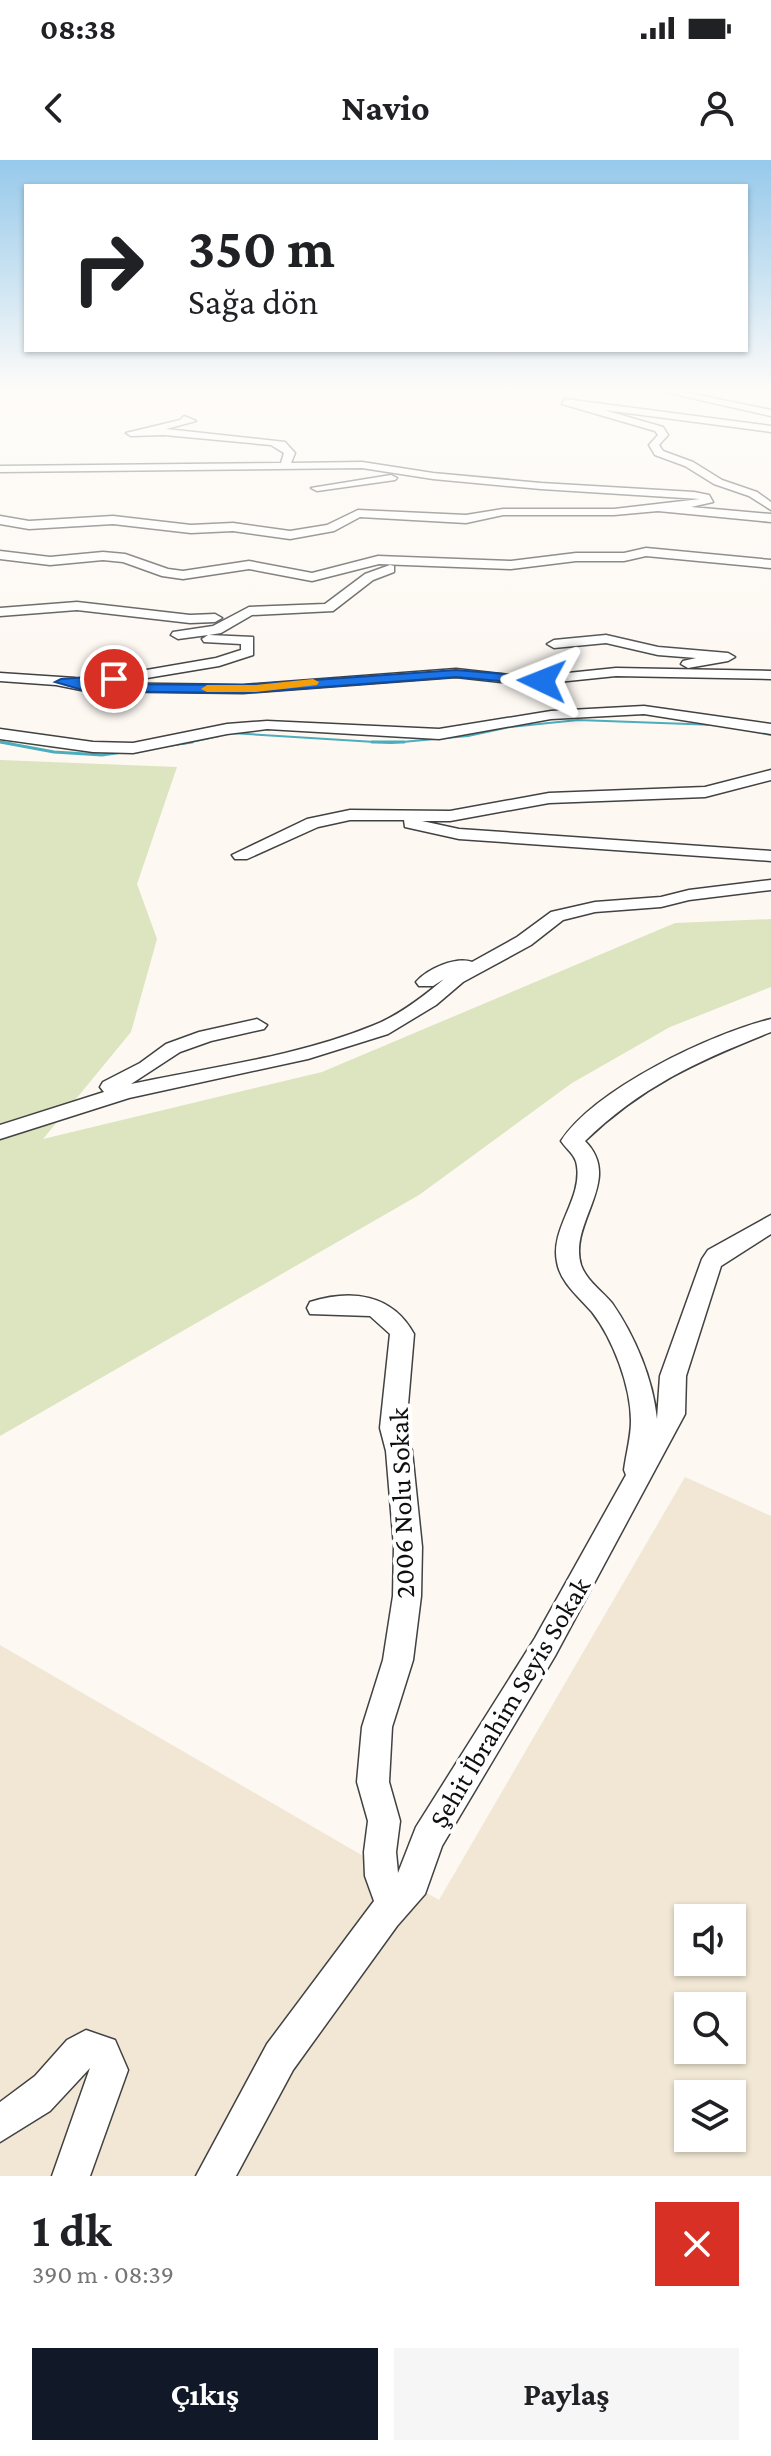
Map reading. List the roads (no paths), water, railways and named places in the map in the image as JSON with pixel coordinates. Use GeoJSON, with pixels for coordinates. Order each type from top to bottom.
{"type":"FeatureCollection","features":[{"type":"Feature","properties":{"kind":"street"},"geometry":{"type":"LineString","coordinates":[[317,488],[346,484]]}},
{"type":"Feature","properties":{"kind":"street"},"geometry":{"type":"LineString","coordinates":[[0,520],[29,525],[113,520],[191,529],[233,527],[290,535],[330,528],[358,513],[466,519],[503,512],[614,512],[707,502],[707,499],[694,495],[521,484]]}},
{"type":"Feature","properties":{"kind":"street"},"geometry":{"type":"LineString","coordinates":[[724,484],[753,494],[771,507]]}},
{"type":"Feature","properties":{"kind":"street"},"geometry":{"type":"LineString","coordinates":[[658,508],[771,518]]}},
{"type":"Feature","properties":{"kind":"street"},"geometry":{"type":"LineString","coordinates":[[178,635],[226,626],[249,611],[328,608],[383,570],[533,563],[576,557],[624,557],[646,552],[771,564]]}},
{"type":"Feature","properties":{"kind":"street"},"geometry":{"type":"LineString","coordinates":[[0,555],[50,561]]}},
{"type":"Feature","properties":{"kind":"street"},"geometry":{"type":"LineString","coordinates":[[0,564],[103,556],[125,558],[166,573],[183,575],[249,565],[312,577],[378,560],[479,565]]}},
{"type":"Feature","properties":{"kind":"street"},"geometry":{"type":"LineString","coordinates":[[0,612],[65,606],[202,620],[237,608],[273,612]]}},
{"type":"Feature","properties":{"kind":"street"},"geometry":{"type":"LineString","coordinates":[[65,606],[133,624]]}},
{"type":"Feature","properties":{"kind":"street"},"geometry":{"type":"LineString","coordinates":[[61,682],[153,674],[230,660],[248,652],[248,640],[213,640],[205,637],[205,632]]}},
{"type":"Feature","properties":{"kind":"street"},"geometry":{"type":"LineString","coordinates":[[0,677],[86,687],[243,689],[456,673],[542,681],[664,670],[728,657],[658,651],[606,639],[554,644]]}},
{"type":"Feature","properties":{"kind":"street"},"geometry":{"type":"LineString","coordinates":[[636,672],[771,675]]}},
{"type":"Feature","properties":{"kind":"street"},"geometry":{"type":"LineString","coordinates":[[0,734],[93,747],[133,748],[267,725],[439,734],[539,716],[644,710],[771,729]]}},
{"type":"Feature","properties":{"kind":"street"},"geometry":{"type":"LineString","coordinates":[[241,855],[313,823],[350,815],[450,816],[549,798],[705,792],[771,775]]}},
{"type":"Feature","properties":{"kind":"street"},"geometry":{"type":"LineString","coordinates":[[391,817],[459,834],[771,856]]}},
{"type":"Feature","properties":{"kind":"street"},"geometry":{"type":"LineString","coordinates":[[0,1132],[78,1105],[308,1053],[381,1030],[429,1001],[456,978],[524,941],[557,916],[595,907],[661,902],[689,895],[771,885]]}},
{"type":"Feature","properties":{"kind":"street"},"geometry":{"type":"LineString","coordinates":[[661,902],[675,905],[771,900]]}},
{"type":"Feature","properties":{"kind":"street"},"geometry":{"type":"LineString","coordinates":[[426,982],[449,969],[478,965]]}},
{"type":"Feature","properties":{"kind":"street"},"geometry":{"type":"LineString","coordinates":[[78,1105],[147,1067],[173,1048],[206,1036],[257,1025]]}},
{"type":"Feature","properties":{"kind":"street"},"geometry":{"type":"LineString","coordinates":[[636,1483],[644,1421],[640,1392],[604,1312],[572,1272],[568,1259],[569,1241],[588,1186],[588,1165],[583,1148],[572,1141],[601,1113],[640,1084],[690,1058],[771,1025]]}},
{"type":"Feature","properties":{"kind":"street","name":"Şehit İbrahim Seyis Sokak"},"geometry":{"type":"LineString","coordinates":[[215,2176],[280,2057],[394,1903],[413,1882],[428,1838],[545,1647],[636,1483],[672,1414],[673,1376],[710,1265],[716,1256],[771,1223]]}},
{"type":"Feature","properties":{"kind":"street","name":"2006 Nolu Sokak"},"geometry":{"type":"LineString","coordinates":[[319,1308],[366,1305],[397,1322],[402,1334],[393,1428],[399,1451],[408,1547],[407,1596],[398,1660],[377,1727],[373,1782],[384,1821],[380,1852],[382,1876],[386,1891],[394,1903]]}},
{"type":"Feature","properties":{"kind":"street"},"geometry":{"type":"LineString","coordinates":[[0,2123],[42,2095],[73,2057],[86,2048],[102,2053],[110,2070],[71,2176]]}},
{"type":"Feature","properties":{"kind":"waterway"},"geometry":{"type":"LineString","coordinates":[[402,742],[578,720],[716,725]]}},
{"type":"Feature","properties":{"kind":"waterway"},"geometry":{"type":"LineString","coordinates":[[752,731],[771,735]]}},
{"type":"Feature","properties":{"kind":"waterway"},"geometry":{"type":"LineString","coordinates":[[231,733],[375,742]]}},
{"type":"Feature","properties":{"kind":"waterway"},"geometry":{"type":"LineString","coordinates":[[190,742],[219,736]]}},
{"type":"Feature","properties":{"kind":"waterway"},"geometry":{"type":"LineString","coordinates":[[13,744],[0,742],[54,752],[102,755],[190,742]]}},
{"type":"Feature","properties":{"kind":"waterway"},"geometry":{"type":"LineString","coordinates":[[182,744],[190,742]]}},
{"type":"Feature","properties":{"kind":"waterway"},"geometry":{"type":"LineString","coordinates":[[375,742],[402,742]]}},
{"type":"Feature","properties":{"kind":"waterway"},"geometry":{"type":"LineString","coordinates":[[375,742],[402,742]]}}]}
